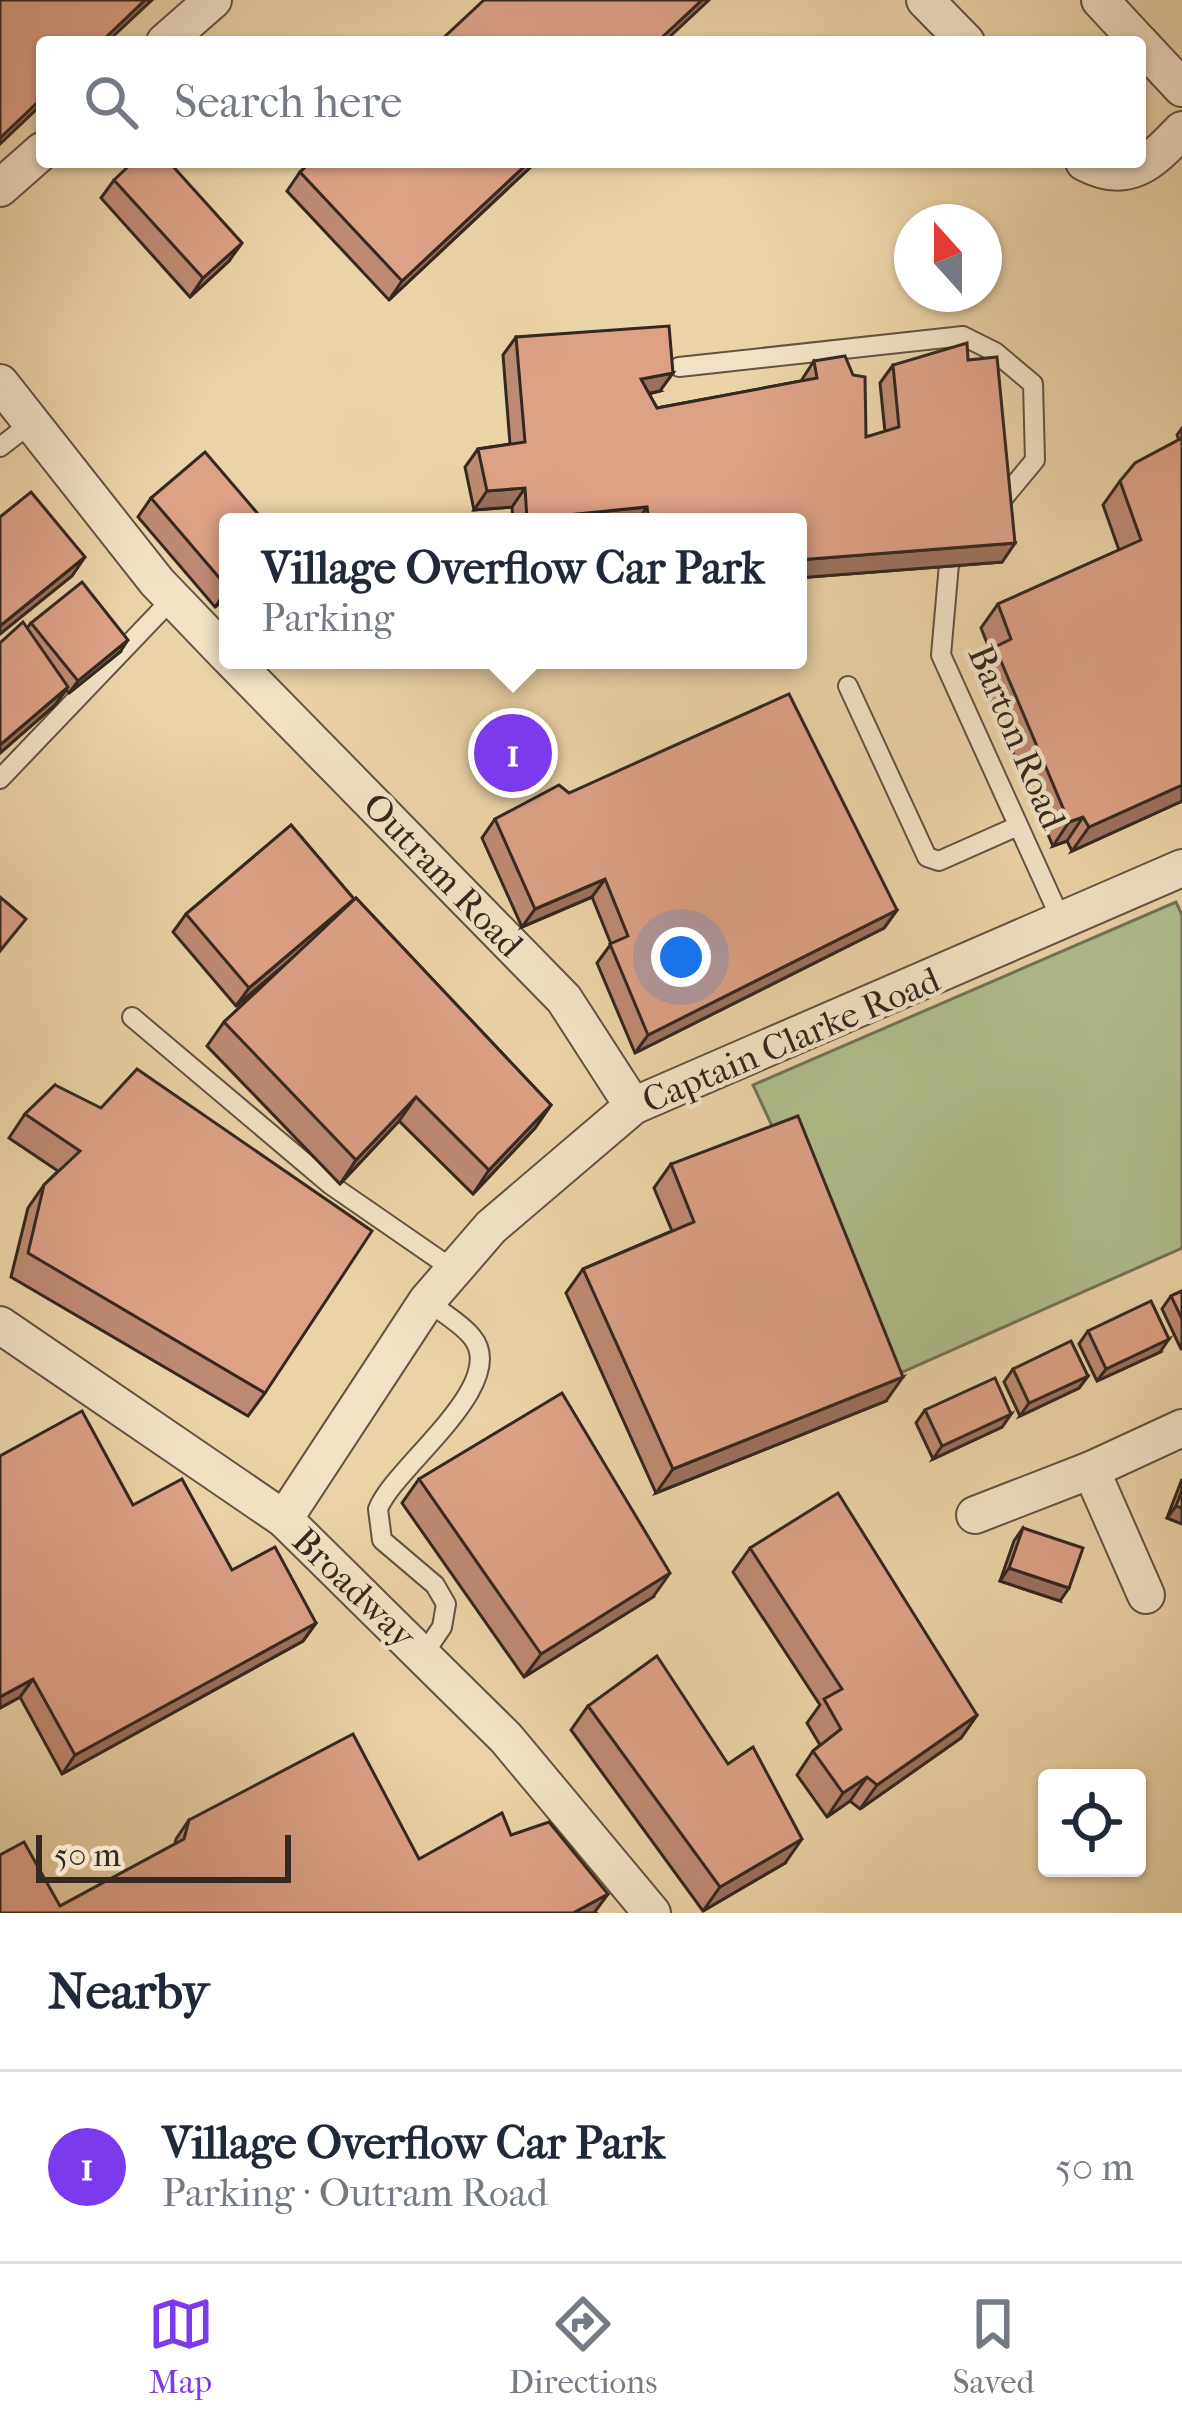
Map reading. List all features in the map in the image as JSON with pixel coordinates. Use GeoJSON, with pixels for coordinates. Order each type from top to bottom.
{"type":"FeatureCollection","features":[{"type":"Feature","properties":{"kind":"street"},"geometry":{"type":"LineString","coordinates":[[172,36],[213,0]]}},
{"type":"Feature","properties":{"kind":"street"},"geometry":{"type":"LineString","coordinates":[[925,0],[960,36]]}},
{"type":"Feature","properties":{"kind":"street"},"geometry":{"type":"LineString","coordinates":[[1100,0],[1133,36]]}},
{"type":"Feature","properties":{"kind":"street"},"geometry":{"type":"LineString","coordinates":[[1146,50],[1182,88]]}},
{"type":"Feature","properties":{"kind":"street"},"geometry":{"type":"LineString","coordinates":[[1146,167],[1182,130]]}},
{"type":"Feature","properties":{"kind":"street"},"geometry":{"type":"LineString","coordinates":[[0,188],[36,156]]}},
{"type":"Feature","properties":{"kind":"street"},"geometry":{"type":"LineString","coordinates":[[1100,168],[1114,173],[1145,168]]}},
{"type":"Feature","properties":{"kind":"street","name":"Outram Road"},"geometry":{"type":"LineString","coordinates":[[0,383],[172,598],[219,647]]}},
{"type":"Feature","properties":{"kind":"street","name":"Outram Road"},"geometry":{"type":"LineString","coordinates":[[241,669],[564,1000],[633,1106]]}},
{"type":"Feature","properties":{"kind":"street","name":"Captain Clarke Road"},"geometry":{"type":"LineString","coordinates":[[284,1519],[428,1301],[454,1270],[491,1227],[633,1106],[1063,924],[1182,868]]}},
{"type":"Feature","properties":{"kind":"street","name":"Broadway"},"geometry":{"type":"LineString","coordinates":[[0,1325],[284,1519],[506,1738],[652,1913]]}},
{"type":"Feature","properties":{"kind":"street"},"geometry":{"type":"LineString","coordinates":[[975,1515],[1182,1428]]}},
{"type":"Feature","properties":{"kind":"street"},"geometry":{"type":"LineString","coordinates":[[1091,1470],[1146,1595]]}},
{"type":"Feature","properties":{"kind":"lane","name":"Barton Road"},"geometry":{"type":"LineString","coordinates":[[679,367],[963,335],[995,352],[1033,384],[1034,460],[949,564],[941,656],[1063,924]]}},
{"type":"Feature","properties":{"kind":"lane"},"geometry":{"type":"LineString","coordinates":[[0,447],[30,424]]}},
{"type":"Feature","properties":{"kind":"lane"},"geometry":{"type":"LineString","coordinates":[[0,779],[172,598]]}},
{"type":"Feature","properties":{"kind":"lane"},"geometry":{"type":"LineString","coordinates":[[848,686],[927,857],[939,861],[1018,826]]}},
{"type":"Feature","properties":{"kind":"lane"},"geometry":{"type":"LineString","coordinates":[[132,1017],[331,1185],[454,1270]]}},
{"type":"Feature","properties":{"kind":"lane"},"geometry":{"type":"LineString","coordinates":[[423,1655],[442,1627],[446,1604],[435,1586],[382,1540],[378,1508],[467,1397],[480,1361],[472,1336],[428,1301]]}},
{"type":"Feature","properties":{"kind":"green space"},"geometry":{"type":"Polygon","coordinates":[[[1176,902],[1182,915],[1182,1248],[889,1378],[753,1085],[1176,902]]]}},
{"type":"Feature","properties":{"kind":"building"},"geometry":{"type":"Polygon","coordinates":[[[0,0],[145,0],[107,36],[36,36],[36,104],[0,138],[0,0]]]}},
{"type":"Feature","properties":{"kind":"building"},"geometry":{"type":"Polygon","coordinates":[[[484,0],[702,0],[663,36],[445,36],[484,0]]]}},
{"type":"Feature","properties":{"kind":"building"},"geometry":{"type":"Polygon","coordinates":[[[127,168],[174,168],[242,243],[203,278],[114,180],[127,168]]]}},
{"type":"Feature","properties":{"kind":"building"},"geometry":{"type":"Polygon","coordinates":[[[304,168],[523,168],[402,281],[300,172],[304,168]]]}},
{"type":"Feature","properties":{"kind":"building"},"geometry":{"type":"Polygon","coordinates":[[[669,326],[673,373],[641,379],[657,408],[817,378],[814,361],[845,356],[853,375],[865,377],[866,437],[899,427],[893,365],[967,343],[968,360],[997,357],[1015,543],[807,559],[807,513],[648,513],[647,507],[527,513],[525,488],[487,491],[478,449],[525,442],[516,337],[669,326]]]}},
{"type":"Feature","properties":{"kind":"building"},"geometry":{"type":"Polygon","coordinates":[[[1182,438],[1182,785],[1089,827],[1083,817],[1069,822],[995,647],[1011,639],[998,604],[1141,540],[1120,481],[1135,463],[1182,438]]]}},
{"type":"Feature","properties":{"kind":"building"},"geometry":{"type":"Polygon","coordinates":[[[205,452],[257,513],[219,513],[219,577],[151,498],[205,452]]]}},
{"type":"Feature","properties":{"kind":"building"},"geometry":{"type":"Polygon","coordinates":[[[31,492],[85,557],[0,626],[0,517],[31,492]]]}},
{"type":"Feature","properties":{"kind":"building"},"geometry":{"type":"Polygon","coordinates":[[[82,582],[128,640],[78,681],[31,623],[82,582]]]}},
{"type":"Feature","properties":{"kind":"building"},"geometry":{"type":"Polygon","coordinates":[[[23,622],[68,687],[0,745],[0,643],[23,622]]]}},
{"type":"Feature","properties":{"kind":"building"},"geometry":{"type":"Polygon","coordinates":[[[789,694],[897,910],[648,1035],[610,944],[628,936],[605,879],[535,909],[495,819],[559,785],[569,793],[789,694]]]}},
{"type":"Feature","properties":{"kind":"building"},"geometry":{"type":"Polygon","coordinates":[[[291,825],[354,899],[249,988],[186,914],[291,825]]]}},
{"type":"Feature","properties":{"kind":"building"},"geometry":{"type":"Polygon","coordinates":[[[0,897],[26,919],[0,951],[0,897]]]}},
{"type":"Feature","properties":{"kind":"building"},"geometry":{"type":"Polygon","coordinates":[[[356,898],[551,1105],[489,1170],[416,1097],[356,1160],[224,1022],[356,898]]]}},
{"type":"Feature","properties":{"kind":"building"},"geometry":{"type":"Polygon","coordinates":[[[137,1069],[372,1231],[265,1393],[28,1253],[44,1185],[80,1151],[25,1114],[55,1085],[101,1108],[137,1069]]]}},
{"type":"Feature","properties":{"kind":"building"},"geometry":{"type":"Polygon","coordinates":[[[798,1116],[903,1377],[673,1469],[583,1269],[694,1222],[671,1164],[798,1116]]]}},
{"type":"Feature","properties":{"kind":"building"},"geometry":{"type":"Polygon","coordinates":[[[1182,1291],[1182,1319],[1171,1296],[1182,1291]]]}},
{"type":"Feature","properties":{"kind":"building"},"geometry":{"type":"Polygon","coordinates":[[[1151,1301],[1169,1339],[1106,1369],[1088,1331],[1151,1301]]]}},
{"type":"Feature","properties":{"kind":"building"},"geometry":{"type":"Polygon","coordinates":[[[1071,1341],[1088,1376],[1029,1403],[1013,1369],[1071,1341]]]}},
{"type":"Feature","properties":{"kind":"building"},"geometry":{"type":"Polygon","coordinates":[[[995,1378],[1011,1414],[942,1446],[925,1410],[995,1378]]]}},
{"type":"Feature","properties":{"kind":"building"},"geometry":{"type":"Polygon","coordinates":[[[562,1393],[670,1573],[541,1654],[419,1479],[562,1393]]]}},
{"type":"Feature","properties":{"kind":"building"},"geometry":{"type":"Polygon","coordinates":[[[82,1411],[133,1505],[182,1479],[232,1570],[275,1547],[316,1623],[75,1755],[33,1679],[0,1697],[0,1456],[82,1411]]]}},
{"type":"Feature","properties":{"kind":"building"},"geometry":{"type":"Polygon","coordinates":[[[838,1493],[977,1715],[877,1785],[867,1777],[843,1793],[813,1751],[841,1729],[824,1699],[842,1689],[750,1548],[838,1493]]]}},
{"type":"Feature","properties":{"kind":"building"},"geometry":{"type":"Polygon","coordinates":[[[1023,1528],[1083,1548],[1069,1588],[1009,1568],[1023,1528]]]}},
{"type":"Feature","properties":{"kind":"building"},"geometry":{"type":"Polygon","coordinates":[[[657,1656],[728,1764],[753,1747],[802,1839],[720,1887],[588,1706],[657,1656]]]}},
{"type":"Feature","properties":{"kind":"building"},"geometry":{"type":"Polygon","coordinates":[[[353,1734],[419,1859],[502,1813],[511,1835],[549,1822],[608,1894],[573,1913],[0,1913],[0,1855],[24,1842],[60,1906],[184,1839],[189,1820],[353,1734]]]}},
{"type":"Feature","properties":{"kind":"place","name":"Village Overflow Car Park"},"geometry":{"type":"Point","coordinates":[513,753]}}]}
